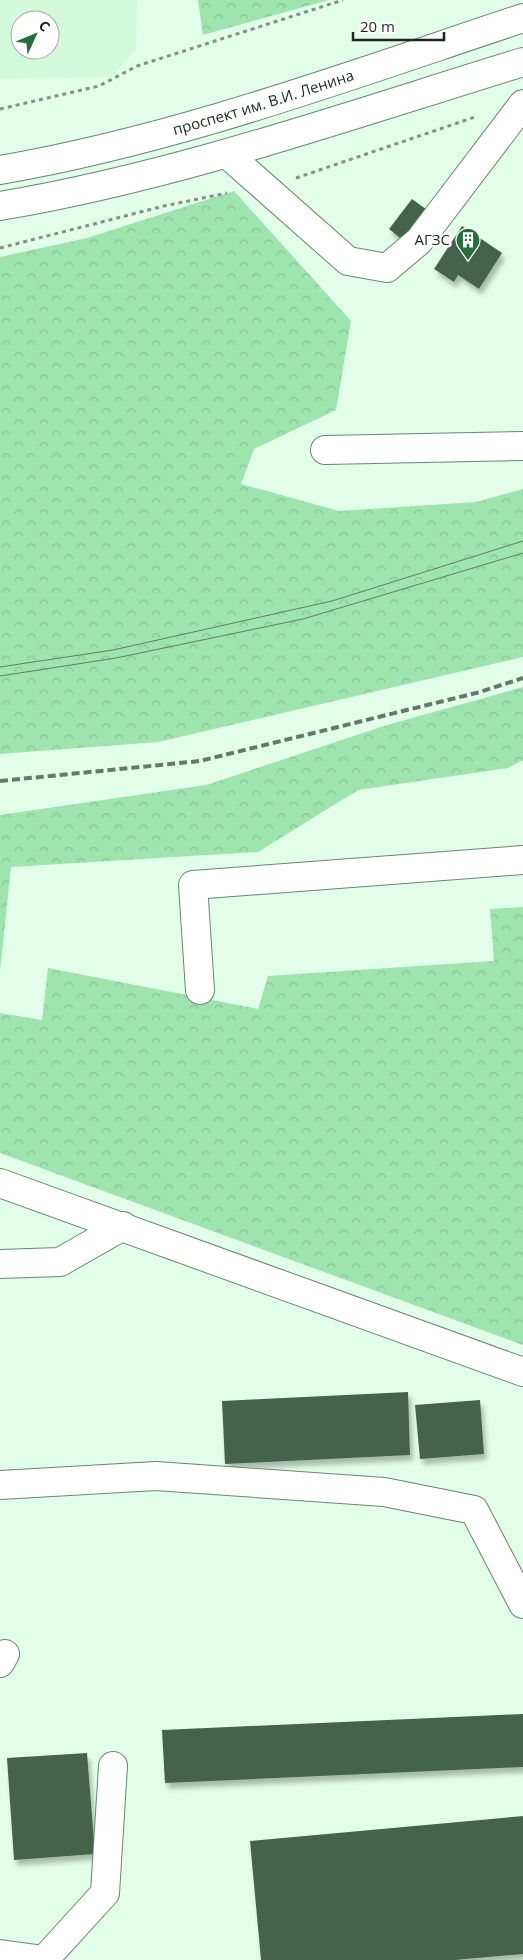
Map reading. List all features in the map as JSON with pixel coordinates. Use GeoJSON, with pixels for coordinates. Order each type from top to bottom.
{"type":"FeatureCollection","features":[{"type":"Feature","properties":{"kind":"main road","name":"проспект им. В.И. Ленина"},"geometry":{"type":"LineString","coordinates":[[0,170],[56,160],[215,119],[523,18]]}},
{"type":"Feature","properties":{"kind":"main road"},"geometry":{"type":"LineString","coordinates":[[0,206],[68,194],[227,154],[523,62]]}},
{"type":"Feature","properties":{"kind":"main road"},"geometry":{"type":"LineString","coordinates":[[227,154],[348,261],[387,268],[419,241],[523,104]]}},
{"type":"Feature","properties":{"kind":"main road"},"geometry":{"type":"LineString","coordinates":[[325,450],[523,446]]}},
{"type":"Feature","properties":{"kind":"main road"},"geometry":{"type":"LineString","coordinates":[[200,990],[193,885],[523,860]]}},
{"type":"Feature","properties":{"kind":"main road"},"geometry":{"type":"LineString","coordinates":[[0,1183],[523,1372]]}},
{"type":"Feature","properties":{"kind":"main road"},"geometry":{"type":"LineString","coordinates":[[0,1264],[60,1262],[123,1226]]}},
{"type":"Feature","properties":{"kind":"main road"},"geometry":{"type":"LineString","coordinates":[[0,1485],[156,1476],[384,1492],[474,1510],[523,1604]]}},
{"type":"Feature","properties":{"kind":"main road"},"geometry":{"type":"LineString","coordinates":[[0,1954],[44,1960],[105,1892],[113,1766]]}},
{"type":"Feature","properties":{"kind":"path"},"geometry":{"type":"LineString","coordinates":[[0,109],[99,86],[137,66],[343,0]]}},
{"type":"Feature","properties":{"kind":"shaded area"},"geometry":{"type":"Polygon","coordinates":[[[0,0],[137,0],[136,49],[111,77],[0,79],[0,0]]]}},
{"type":"Feature","properties":{"kind":"green space"},"geometry":{"type":"Polygon","coordinates":[[[198,0],[329,0],[203,35],[198,0]]]}},
{"type":"Feature","properties":{"kind":"green space"},"geometry":{"type":"Polygon","coordinates":[[[234,191],[351,321],[336,410],[254,449],[241,484],[339,511],[476,502],[523,489],[523,657],[158,742],[0,754],[0,257],[87,238],[234,191]]]}},
{"type":"Feature","properties":{"kind":"green space"},"geometry":{"type":"Polygon","coordinates":[[[523,687],[523,760],[508,768],[358,790],[258,852],[11,867],[0,971],[0,815],[206,785],[387,725],[523,687]]]}},
{"type":"Feature","properties":{"kind":"green space"},"geometry":{"type":"Polygon","coordinates":[[[523,907],[523,1345],[0,1153],[0,1013],[42,1020],[48,968],[258,1009],[268,976],[494,961],[490,909],[523,907]]]}},
{"type":"Feature","properties":{"kind":"building"},"geometry":{"type":"Polygon","coordinates":[[[412,199],[434,215],[410,246],[389,229],[412,199]]]}},
{"type":"Feature","properties":{"kind":"building","name":"АГЗС"},"geometry":{"type":"Polygon","coordinates":[[[462,226],[502,253],[479,289],[458,275],[454,282],[434,269],[462,226]]]}},
{"type":"Feature","properties":{"kind":"building"},"geometry":{"type":"Polygon","coordinates":[[[408,1392],[410,1455],[225,1464],[222,1401],[408,1392]]]}},
{"type":"Feature","properties":{"kind":"building"},"geometry":{"type":"Polygon","coordinates":[[[480,1400],[484,1454],[420,1459],[415,1405],[480,1400]]]}},
{"type":"Feature","properties":{"kind":"building"},"geometry":{"type":"Polygon","coordinates":[[[523,1714],[523,1767],[165,1783],[162,1730],[523,1714]]]}},
{"type":"Feature","properties":{"kind":"building"},"geometry":{"type":"Polygon","coordinates":[[[87,1753],[95,1854],[14,1860],[7,1758],[87,1753]]]}},
{"type":"Feature","properties":{"kind":"building"},"geometry":{"type":"Polygon","coordinates":[[[523,1816],[523,1954],[455,1960],[261,1960],[250,1841],[523,1816]]]}},
{"type":"Feature","properties":{"kind":"tram line"},"geometry":{"type":"LineString","coordinates":[[0,667],[113,650],[332,601],[523,541]]}},
{"type":"Feature","properties":{"kind":"tram line"},"geometry":{"type":"LineString","coordinates":[[0,676],[116,658],[303,619],[523,553]]}},
{"type":"Feature","properties":{"kind":"railway"},"geometry":{"type":"LineString","coordinates":[[0,781],[200,761],[480,692],[523,678]]}},
{"type":"Feature","properties":{"kind":"place","name":"АГЗС"},"geometry":{"type":"Point","coordinates":[468,261]}}]}
